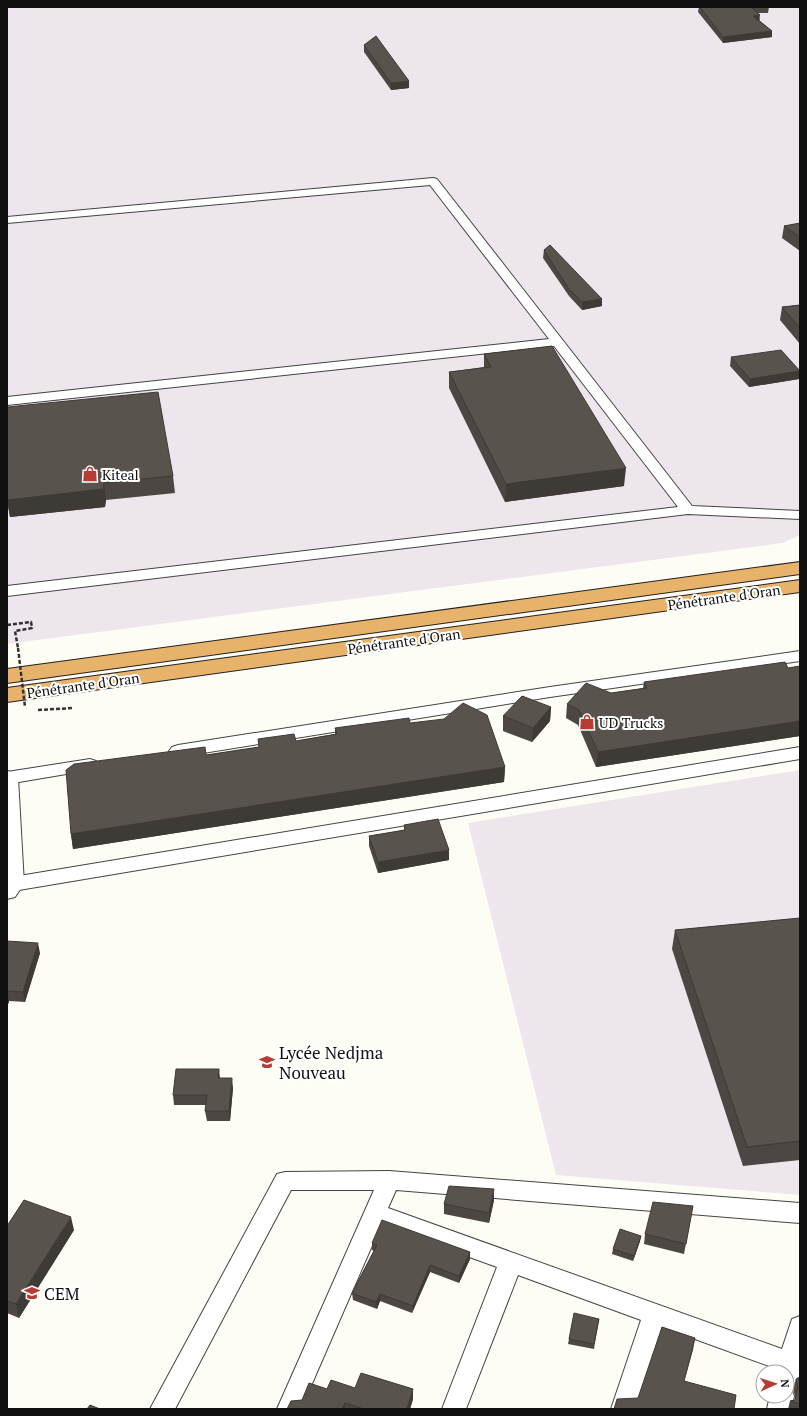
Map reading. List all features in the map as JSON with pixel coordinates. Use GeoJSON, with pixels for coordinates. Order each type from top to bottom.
{"type":"FeatureCollection","features":[{"type":"Feature","properties":{"kind":"highway","name":"Pénétrante d'Oran"},"geometry":{"type":"LineString","coordinates":[[7,676],[800,568]]}},
{"type":"Feature","properties":{"kind":"highway","name":"Pénétrante d'Oran"},"geometry":{"type":"LineString","coordinates":[[7,695],[800,586]]}},
{"type":"Feature","properties":{"kind":"street"},"geometry":{"type":"LineString","coordinates":[[7,220],[433,182],[688,510]]}},
{"type":"Feature","properties":{"kind":"street"},"geometry":{"type":"LineString","coordinates":[[7,401],[558,342]]}},
{"type":"Feature","properties":{"kind":"street"},"geometry":{"type":"LineString","coordinates":[[7,591],[688,510],[800,515]]}},
{"type":"Feature","properties":{"kind":"street"},"geometry":{"type":"LineString","coordinates":[[165,753],[534,695],[800,656]]}},
{"type":"Feature","properties":{"kind":"street"},"geometry":{"type":"LineString","coordinates":[[102,763],[7,778],[9,887],[800,752]]}},
{"type":"Feature","properties":{"kind":"street"},"geometry":{"type":"LineString","coordinates":[[289,1409],[389,1180]]}},
{"type":"Feature","properties":{"kind":"street"},"geometry":{"type":"LineString","coordinates":[[162,1409],[285,1181],[389,1180],[800,1213]]}},
{"type":"Feature","properties":{"kind":"street"},"geometry":{"type":"LineString","coordinates":[[374,1213],[655,1314],[780,1364]]}},
{"type":"Feature","properties":{"kind":"street"},"geometry":{"type":"LineString","coordinates":[[454,1409],[511,1262]]}},
{"type":"Feature","properties":{"kind":"street"},"geometry":{"type":"LineString","coordinates":[[623,1409],[655,1314]]}},
{"type":"Feature","properties":{"kind":"street"},"geometry":{"type":"LineString","coordinates":[[794,1364],[800,1327]]}},
{"type":"Feature","properties":{"kind":"path"},"geometry":{"type":"LineString","coordinates":[[7,625],[31,622],[32,628],[15,631],[25,711]]}},
{"type":"Feature","properties":{"kind":"path"},"geometry":{"type":"LineString","coordinates":[[33,710],[73,708]]}},
{"type":"Feature","properties":{"kind":"shaded area"},"geometry":{"type":"Polygon","coordinates":[[[7,7],[800,7],[800,535],[783,543],[7,644],[7,7]]]}},
{"type":"Feature","properties":{"kind":"shaded area"},"geometry":{"type":"Polygon","coordinates":[[[800,770],[800,1195],[556,1175],[468,823],[800,770]]]}},
{"type":"Feature","properties":{"kind":"building"},"geometry":{"type":"Polygon","coordinates":[[[700,7],[769,7],[752,8],[760,15],[753,16],[772,31],[723,37],[700,7]]]}},
{"type":"Feature","properties":{"kind":"building"},"geometry":{"type":"Polygon","coordinates":[[[376,36],[409,81],[391,83],[364,45],[376,36]]]}},
{"type":"Feature","properties":{"kind":"building"},"geometry":{"type":"Polygon","coordinates":[[[800,223],[800,237],[784,226],[800,223]]]}},
{"type":"Feature","properties":{"kind":"building"},"geometry":{"type":"Polygon","coordinates":[[[550,245],[602,299],[582,302],[569,289],[544,250],[550,245]]]}},
{"type":"Feature","properties":{"kind":"building"},"geometry":{"type":"Polygon","coordinates":[[[800,305],[800,328],[782,307],[800,305]]]}},
{"type":"Feature","properties":{"kind":"building"},"geometry":{"type":"Polygon","coordinates":[[[552,346],[626,468],[506,484],[449,372],[491,367],[484,354],[552,346]]]}},
{"type":"Feature","properties":{"kind":"building"},"geometry":{"type":"Polygon","coordinates":[[[781,350],[800,371],[750,379],[731,357],[781,350]]]}},
{"type":"Feature","properties":{"kind":"building","name":"Kiteal"},"geometry":{"type":"Polygon","coordinates":[[[158,392],[173,476],[104,483],[103,489],[7,500],[7,407],[158,392]]]}},
{"type":"Feature","properties":{"kind":"building"},"geometry":{"type":"Polygon","coordinates":[[[785,662],[788,668],[800,666],[800,721],[598,752],[579,710],[567,704],[586,683],[611,693],[647,688],[644,682],[785,662]]]}},
{"type":"Feature","properties":{"kind":"building"},"geometry":{"type":"Polygon","coordinates":[[[522,696],[551,707],[533,728],[503,716],[522,696]]]}},
{"type":"Feature","properties":{"kind":"building"},"geometry":{"type":"Polygon","coordinates":[[[463,703],[487,715],[505,767],[71,834],[66,770],[74,764],[205,747],[206,755],[259,747],[258,739],[294,734],[296,741],[337,734],[335,728],[409,718],[410,723],[444,719],[463,703]]]}},
{"type":"Feature","properties":{"kind":"building"},"geometry":{"type":"Polygon","coordinates":[[[438,819],[449,850],[378,862],[369,836],[405,830],[404,825],[438,819]]]}},
{"type":"Feature","properties":{"kind":"building"},"geometry":{"type":"Polygon","coordinates":[[[800,918],[800,1141],[747,1147],[675,930],[800,918]]]}},
{"type":"Feature","properties":{"kind":"building"},"geometry":{"type":"Polygon","coordinates":[[[7,941],[38,943],[23,992],[7,991],[7,941]]]}},
{"type":"Feature","properties":{"kind":"building"},"geometry":{"type":"Polygon","coordinates":[[[176,1069],[219,1069],[218,1078],[232,1078],[229,1111],[205,1111],[207,1095],[173,1095],[176,1069]]]}},
{"type":"Feature","properties":{"kind":"building"},"geometry":{"type":"Polygon","coordinates":[[[449,1186],[494,1189],[489,1213],[444,1204],[449,1186]]]}},
{"type":"Feature","properties":{"kind":"building"},"geometry":{"type":"Polygon","coordinates":[[[24,1200],[71,1217],[16,1304],[7,1301],[7,1226],[24,1200]]]}},
{"type":"Feature","properties":{"kind":"building"},"geometry":{"type":"Polygon","coordinates":[[[653,1202],[693,1206],[686,1244],[645,1234],[653,1202]]]}},
{"type":"Feature","properties":{"kind":"building"},"geometry":{"type":"Polygon","coordinates":[[[382,1220],[470,1252],[459,1276],[430,1265],[413,1306],[380,1294],[376,1302],[352,1293],[377,1245],[372,1243],[382,1220]]]}},
{"type":"Feature","properties":{"kind":"building"},"geometry":{"type":"Polygon","coordinates":[[[620,1229],[641,1236],[634,1256],[613,1249],[620,1229]]]}},
{"type":"Feature","properties":{"kind":"building"},"geometry":{"type":"Polygon","coordinates":[[[574,1313],[599,1319],[594,1344],[569,1339],[574,1313]]]}},
{"type":"Feature","properties":{"kind":"building"},"geometry":{"type":"Polygon","coordinates":[[[662,1327],[695,1338],[684,1381],[736,1395],[734,1409],[614,1409],[617,1399],[638,1398],[662,1327]]]}},
{"type":"Feature","properties":{"kind":"building"},"geometry":{"type":"Polygon","coordinates":[[[361,1373],[413,1389],[407,1409],[364,1409],[345,1403],[342,1409],[287,1409],[291,1401],[302,1400],[309,1383],[327,1389],[331,1380],[355,1388],[361,1373]]]}},
{"type":"Feature","properties":{"kind":"building"},"geometry":{"type":"Polygon","coordinates":[[[800,1377],[800,1404],[795,1402],[798,1387],[796,1379],[800,1377]]]}},
{"type":"Feature","properties":{"kind":"building"},"geometry":{"type":"Polygon","coordinates":[[[90,1405],[100,1409],[87,1409],[90,1405]]]}},
{"type":"Feature","properties":{"kind":"place","name":"Kiteal"},"geometry":{"type":"Point","coordinates":[90,474]}},
{"type":"Feature","properties":{"kind":"place","name":"UD Trucks"},"geometry":{"type":"Point","coordinates":[587,722]}},
{"type":"Feature","properties":{"kind":"place","name":"Lycée Nedjma Nouveau"},"geometry":{"type":"Point","coordinates":[267,1062]}},
{"type":"Feature","properties":{"kind":"place","name":"CEM"},"geometry":{"type":"Point","coordinates":[32,1293]}}]}
